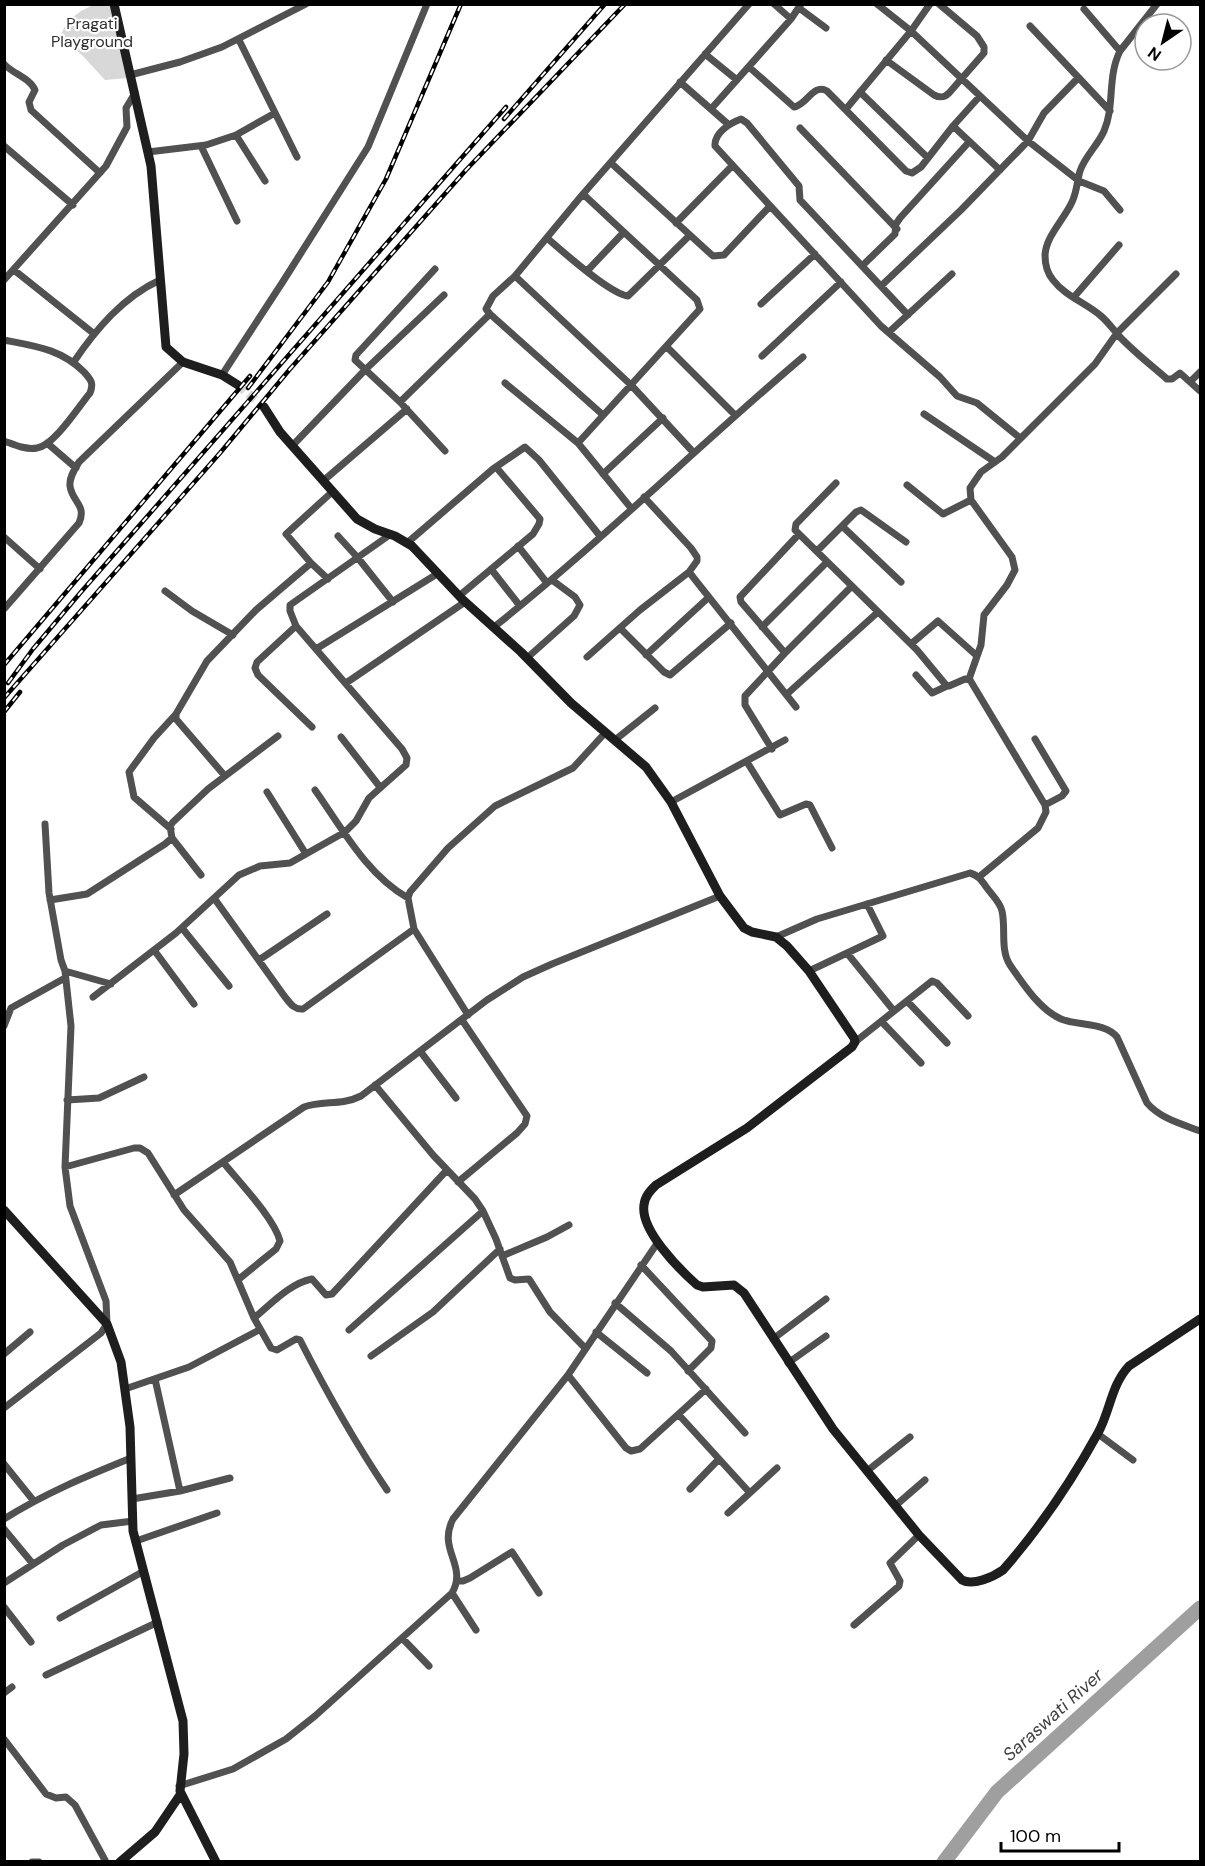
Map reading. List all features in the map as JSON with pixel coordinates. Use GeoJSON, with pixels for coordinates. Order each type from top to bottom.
{"type":"FeatureCollection","features":[{"type":"Feature","properties":{"kind":"street"},"geometry":{"type":"LineString","coordinates":[[114,4],[152,166],[166,347],[183,362],[222,375],[238,385]]}},
{"type":"Feature","properties":{"kind":"street"},"geometry":{"type":"LineString","coordinates":[[287,4],[291,12]]}},
{"type":"Feature","properties":{"kind":"street"},"geometry":{"type":"LineString","coordinates":[[130,75],[180,62],[239,40],[306,4]]}},
{"type":"Feature","properties":{"kind":"street"},"geometry":{"type":"LineString","coordinates":[[222,375],[368,147],[427,4]]}},
{"type":"Feature","properties":{"kind":"street"},"geometry":{"type":"LineString","coordinates":[[603,415],[490,314],[486,309],[487,304],[515,276],[583,194],[749,4]]}},
{"type":"Feature","properties":{"kind":"street"},"geometry":{"type":"LineString","coordinates":[[774,4],[791,19]]}},
{"type":"Feature","properties":{"kind":"street"},"geometry":{"type":"LineString","coordinates":[[877,4],[911,31],[1028,141],[1078,181],[1104,191],[1120,210]]}},
{"type":"Feature","properties":{"kind":"street"},"geometry":{"type":"LineString","coordinates":[[846,109],[911,31],[930,4]]}},
{"type":"Feature","properties":{"kind":"street"},"geometry":{"type":"LineString","coordinates":[[886,60],[940,98],[945,97],[984,53],[984,47],[977,36],[939,4]]}},
{"type":"Feature","properties":{"kind":"street"},"geometry":{"type":"LineString","coordinates":[[1157,4],[1120,51],[1113,71],[1110,111],[1103,134],[1083,164],[1072,202],[1045,253],[1047,271],[1058,286],[1099,314],[1167,379],[1172,379],[1180,373],[1200,391]]}},
{"type":"Feature","properties":{"kind":"street"},"geometry":{"type":"LineString","coordinates":[[711,109],[800,6],[826,28]]}},
{"type":"Feature","properties":{"kind":"street"},"geometry":{"type":"LineString","coordinates":[[1084,9],[1120,51]]}},
{"type":"Feature","properties":{"kind":"street"},"geometry":{"type":"LineString","coordinates":[[1030,26],[1110,111]]}},
{"type":"Feature","properties":{"kind":"street"},"geometry":{"type":"LineString","coordinates":[[239,40],[297,157]]}},
{"type":"Feature","properties":{"kind":"street"},"geometry":{"type":"LineString","coordinates":[[705,54],[737,80]]}},
{"type":"Feature","properties":{"kind":"street"},"geometry":{"type":"LineString","coordinates":[[4,64],[32,84],[35,90],[29,102],[32,110],[100,173]]}},
{"type":"Feature","properties":{"kind":"street"},"geometry":{"type":"LineString","coordinates":[[749,67],[794,107],[799,106],[817,89],[822,88],[846,109],[906,171],[912,173],[917,172],[980,96]]}},
{"type":"Feature","properties":{"kind":"street"},"geometry":{"type":"LineString","coordinates":[[881,286],[961,210],[1028,141],[1044,113],[1078,78]]}},
{"type":"Feature","properties":{"kind":"street"},"geometry":{"type":"LineString","coordinates":[[680,82],[729,125]]}},
{"type":"Feature","properties":{"kind":"street"},"geometry":{"type":"LineString","coordinates":[[860,92],[928,158]]}},
{"type":"Feature","properties":{"kind":"street"},"geometry":{"type":"LineString","coordinates":[[4,280],[100,173],[127,127],[126,108],[135,93]]}},
{"type":"Feature","properties":{"kind":"street"},"geometry":{"type":"LineString","coordinates":[[148,152],[201,146],[236,135],[275,113]]}},
{"type":"Feature","properties":{"kind":"street"},"geometry":{"type":"LineString","coordinates":[[908,315],[800,200],[799,186],[747,123],[741,119],[729,125],[716,137],[715,146],[732,166],[889,332],[940,377],[957,396],[977,404],[1020,438]]}},
{"type":"Feature","properties":{"kind":"street"},"geometry":{"type":"LineString","coordinates":[[953,126],[1000,170]]}},
{"type":"Feature","properties":{"kind":"street"},"geometry":{"type":"LineString","coordinates":[[800,128],[897,229]]}},
{"type":"Feature","properties":{"kind":"street"},"geometry":{"type":"LineString","coordinates":[[236,135],[265,181]]}},
{"type":"Feature","properties":{"kind":"street"},"geometry":{"type":"LineString","coordinates":[[863,265],[896,234],[896,224],[900,218],[969,142]]}},
{"type":"Feature","properties":{"kind":"street"},"geometry":{"type":"LineString","coordinates":[[4,146],[72,205]]}},
{"type":"Feature","properties":{"kind":"street"},"geometry":{"type":"LineString","coordinates":[[201,146],[237,221]]}},
{"type":"Feature","properties":{"kind":"street"},"geometry":{"type":"LineString","coordinates":[[610,163],[713,256],[720,257],[728,251],[770,206]]}},
{"type":"Feature","properties":{"kind":"street"},"geometry":{"type":"LineString","coordinates":[[676,223],[732,166]]}},
{"type":"Feature","properties":{"kind":"street"},"geometry":{"type":"LineString","coordinates":[[578,443],[700,309],[697,300],[583,194]]}},
{"type":"Feature","properties":{"kind":"street"},"geometry":{"type":"LineString","coordinates":[[587,271],[624,232]]}},
{"type":"Feature","properties":{"kind":"street"},"geometry":{"type":"LineString","coordinates":[[547,238],[587,271],[619,294],[627,296],[690,236]]}},
{"type":"Feature","properties":{"kind":"street"},"geometry":{"type":"LineString","coordinates":[[1074,297],[1119,245]]}},
{"type":"Feature","properties":{"kind":"street"},"geometry":{"type":"LineString","coordinates":[[761,304],[815,254]]}},
{"type":"Feature","properties":{"kind":"street"},"geometry":{"type":"LineString","coordinates":[[435,268],[356,355],[354,360],[400,402],[445,451]]}},
{"type":"Feature","properties":{"kind":"street"},"geometry":{"type":"LineString","coordinates":[[14,270],[93,333]]}},
{"type":"Feature","properties":{"kind":"street"},"geometry":{"type":"LineString","coordinates":[[889,332],[952,274]]}},
{"type":"Feature","properties":{"kind":"street"},"geometry":{"type":"LineString","coordinates":[[969,679],[981,645],[982,619],[1013,576],[1014,563],[971,500],[970,488],[974,480],[1095,364],[1117,333],[1176,274]]}},
{"type":"Feature","properties":{"kind":"street"},"geometry":{"type":"LineString","coordinates":[[515,276],[631,385],[694,453]]}},
{"type":"Feature","properties":{"kind":"street"},"geometry":{"type":"LineString","coordinates":[[73,363],[93,333],[120,307],[143,288],[160,280]]}},
{"type":"Feature","properties":{"kind":"street"},"geometry":{"type":"LineString","coordinates":[[762,357],[841,282]]}},
{"type":"Feature","properties":{"kind":"street"},"geometry":{"type":"LineString","coordinates":[[292,445],[365,370],[444,295]]}},
{"type":"Feature","properties":{"kind":"street"},"geometry":{"type":"LineString","coordinates":[[400,402],[490,314]]}},
{"type":"Feature","properties":{"kind":"street"},"geometry":{"type":"LineString","coordinates":[[4,340],[60,353],[92,380],[93,386],[90,393],[47,443],[37,448],[21,447],[4,441]]}},
{"type":"Feature","properties":{"kind":"street"},"geometry":{"type":"LineString","coordinates":[[667,347],[735,415]]}},
{"type":"Feature","properties":{"kind":"street"},"geometry":{"type":"LineString","coordinates":[[494,627],[803,357]]}},
{"type":"Feature","properties":{"kind":"street"},"geometry":{"type":"LineString","coordinates":[[4,609],[79,523],[82,516],[81,509],[70,486],[71,477],[79,462],[183,362]]}},
{"type":"Feature","properties":{"kind":"street"},"geometry":{"type":"LineString","coordinates":[[1190,382],[1200,372]]}},
{"type":"Feature","properties":{"kind":"street"},"geometry":{"type":"LineString","coordinates":[[504,383],[578,443],[631,508]]}},
{"type":"Feature","properties":{"kind":"street"},"geometry":{"type":"LineString","coordinates":[[264,407],[280,432],[357,519],[407,543],[571,703],[646,767],[671,802],[720,896],[747,930],[776,937],[787,946],[809,971],[855,1042]]}},
{"type":"Feature","properties":{"kind":"street"},"geometry":{"type":"LineString","coordinates":[[323,481],[407,410]]}},
{"type":"Feature","properties":{"kind":"street"},"geometry":{"type":"LineString","coordinates":[[924,414],[995,462]]}},
{"type":"Feature","properties":{"kind":"street"},"geometry":{"type":"LineString","coordinates":[[603,474],[663,418]]}},
{"type":"Feature","properties":{"kind":"street"},"geometry":{"type":"LineString","coordinates":[[47,443],[76,468]]}},
{"type":"Feature","properties":{"kind":"street"},"geometry":{"type":"LineString","coordinates":[[407,543],[522,447],[528,448],[600,536]]}},
{"type":"Feature","properties":{"kind":"street"},"geometry":{"type":"LineString","coordinates":[[346,683],[462,599],[490,569],[533,534],[540,519],[496,467]]}},
{"type":"Feature","properties":{"kind":"street"},"geometry":{"type":"LineString","coordinates":[[836,483],[794,527],[911,644],[947,686]]}},
{"type":"Feature","properties":{"kind":"street"},"geometry":{"type":"LineString","coordinates":[[907,485],[943,514],[971,500]]}},
{"type":"Feature","properties":{"kind":"street"},"geometry":{"type":"LineString","coordinates":[[328,579],[310,563],[286,534],[332,492]]}},
{"type":"Feature","properties":{"kind":"street"},"geometry":{"type":"LineString","coordinates":[[587,657],[689,572],[697,561],[697,557],[644,497]]}},
{"type":"Feature","properties":{"kind":"street"},"geometry":{"type":"LineString","coordinates":[[817,551],[856,512],[861,510],[906,542]]}},
{"type":"Feature","properties":{"kind":"street"},"geometry":{"type":"LineString","coordinates":[[842,526],[901,582]]}},
{"type":"Feature","properties":{"kind":"street"},"geometry":{"type":"LineString","coordinates":[[93,997],[182,928],[239,875],[260,866],[290,862],[345,832],[356,821],[369,798],[406,765],[407,758],[402,748],[296,626],[290,611],[291,605],[391,534]]}},
{"type":"Feature","properties":{"kind":"street"},"geometry":{"type":"LineString","coordinates":[[785,653],[741,602],[740,597],[799,534]]}},
{"type":"Feature","properties":{"kind":"street"},"geometry":{"type":"LineString","coordinates":[[338,536],[393,602]]}},
{"type":"Feature","properties":{"kind":"street"},"geometry":{"type":"LineString","coordinates":[[4,537],[40,569]]}},
{"type":"Feature","properties":{"kind":"street"},"geometry":{"type":"LineString","coordinates":[[518,546],[549,581],[575,597],[580,605],[574,616],[527,658]]}},
{"type":"Feature","properties":{"kind":"street"},"geometry":{"type":"LineString","coordinates":[[762,627],[827,562]]}},
{"type":"Feature","properties":{"kind":"street"},"geometry":{"type":"LineString","coordinates":[[171,830],[134,797],[129,772],[154,738],[176,714],[207,661],[310,563]]}},
{"type":"Feature","properties":{"kind":"street"},"geometry":{"type":"LineString","coordinates":[[490,569],[520,606]]}},
{"type":"Feature","properties":{"kind":"street"},"geometry":{"type":"LineString","coordinates":[[689,572],[769,670],[796,707]]}},
{"type":"Feature","properties":{"kind":"street"},"geometry":{"type":"LineString","coordinates":[[316,649],[437,574]]}},
{"type":"Feature","properties":{"kind":"street"},"geometry":{"type":"LineString","coordinates":[[772,748],[745,705],[744,701],[748,691],[852,586]]}},
{"type":"Feature","properties":{"kind":"street"},"geometry":{"type":"LineString","coordinates":[[165,591],[192,611],[233,634]]}},
{"type":"Feature","properties":{"kind":"street"},"geometry":{"type":"LineString","coordinates":[[646,655],[710,597]]}},
{"type":"Feature","properties":{"kind":"street"},"geometry":{"type":"LineString","coordinates":[[787,694],[878,612]]}},
{"type":"Feature","properties":{"kind":"street"},"geometry":{"type":"LineString","coordinates":[[911,644],[938,621],[977,656]]}},
{"type":"Feature","properties":{"kind":"street"},"geometry":{"type":"LineString","coordinates":[[620,628],[664,672],[670,675],[731,623]]}},
{"type":"Feature","properties":{"kind":"street"},"geometry":{"type":"LineString","coordinates":[[296,626],[257,662],[255,668],[258,675],[312,727]]}},
{"type":"Feature","properties":{"kind":"street"},"geometry":{"type":"LineString","coordinates":[[916,675],[932,693],[969,679]]}},
{"type":"Feature","properties":{"kind":"street"},"geometry":{"type":"LineString","coordinates":[[969,679],[1045,805],[1046,812],[1038,828],[979,877]]}},
{"type":"Feature","properties":{"kind":"street"},"geometry":{"type":"LineString","coordinates":[[615,740],[656,708]]}},
{"type":"Feature","properties":{"kind":"street"},"geometry":{"type":"LineString","coordinates":[[176,714],[176,719],[225,776]]}},
{"type":"Feature","properties":{"kind":"street"},"geometry":{"type":"LineString","coordinates":[[458,1182],[517,1133],[525,1124],[527,1116],[465,1017],[414,929],[408,898],[410,892],[448,848],[495,806],[573,768],[605,733]]}},
{"type":"Feature","properties":{"kind":"street"},"geometry":{"type":"LineString","coordinates":[[201,875],[172,838],[173,822],[225,776],[278,736]]}},
{"type":"Feature","properties":{"kind":"street"},"geometry":{"type":"LineString","coordinates":[[341,737],[380,788]]}},
{"type":"Feature","properties":{"kind":"street"},"geometry":{"type":"LineString","coordinates":[[1035,738],[1066,791],[1062,796],[1045,805]]}},
{"type":"Feature","properties":{"kind":"street"},"geometry":{"type":"LineString","coordinates":[[671,802],[785,740]]}},
{"type":"Feature","properties":{"kind":"street"},"geometry":{"type":"LineString","coordinates":[[747,762],[780,814],[806,804],[810,805],[832,848]]}},
{"type":"Feature","properties":{"kind":"street"},"geometry":{"type":"LineString","coordinates":[[315,790],[370,868],[392,889],[408,898]]}},
{"type":"Feature","properties":{"kind":"street"},"geometry":{"type":"LineString","coordinates":[[267,792],[306,854]]}},
{"type":"Feature","properties":{"kind":"street"},"geometry":{"type":"LineString","coordinates":[[45,824],[50,900],[65,974],[71,1026],[65,1167],[70,1206],[106,1301],[107,1324],[121,1362],[130,1427],[133,1521],[136,1541],[183,1721],[183,1766],[180,1791],[155,1832],[120,1862]]}},
{"type":"Feature","properties":{"kind":"street"},"geometry":{"type":"LineString","coordinates":[[50,900],[87,894],[132,867],[172,838]]}},
{"type":"Feature","properties":{"kind":"street"},"geometry":{"type":"LineString","coordinates":[[776,937],[817,919],[970,873],[979,877],[1002,911],[1005,950],[1009,964],[1042,1006],[1053,1015],[1072,1023],[1111,1030],[1117,1037],[1147,1103],[1163,1117],[1200,1131]]}},
{"type":"Feature","properties":{"kind":"street"},"geometry":{"type":"LineString","coordinates":[[174,1195],[304,1107],[312,1104],[350,1102],[523,977],[720,896]]}},
{"type":"Feature","properties":{"kind":"street"},"geometry":{"type":"LineString","coordinates":[[214,898],[294,1008],[303,1009],[414,929]]}},
{"type":"Feature","properties":{"kind":"street"},"geometry":{"type":"LineString","coordinates":[[809,971],[883,936],[867,904]]}},
{"type":"Feature","properties":{"kind":"street"},"geometry":{"type":"LineString","coordinates":[[259,960],[327,914]]}},
{"type":"Feature","properties":{"kind":"street"},"geometry":{"type":"LineString","coordinates":[[182,928],[229,987]]}},
{"type":"Feature","properties":{"kind":"street"},"geometry":{"type":"LineString","coordinates":[[154,950],[194,1004]]}},
{"type":"Feature","properties":{"kind":"street"},"geometry":{"type":"LineString","coordinates":[[847,953],[894,1011]]}},
{"type":"Feature","properties":{"kind":"street"},"geometry":{"type":"LineString","coordinates":[[4,1026],[12,1008],[65,974],[111,984]]}},
{"type":"Feature","properties":{"kind":"street"},"geometry":{"type":"LineString","coordinates":[[968,1016],[934,981],[929,983],[843,1054],[747,1128],[656,1185],[645,1198],[644,1215],[658,1242],[697,1285],[710,1287],[728,1284],[739,1288],[833,1429],[919,1535],[967,1582],[996,1575],[1009,1563],[1058,1499],[1098,1434],[1123,1372],[1200,1319]]}},
{"type":"Feature","properties":{"kind":"street"},"geometry":{"type":"LineString","coordinates":[[907,1001],[947,1043]]}},
{"type":"Feature","properties":{"kind":"street"},"geometry":{"type":"LineString","coordinates":[[882,1022],[921,1063]]}},
{"type":"Feature","properties":{"kind":"street"},"geometry":{"type":"LineString","coordinates":[[420,1051],[456,1098]]}},
{"type":"Feature","properties":{"kind":"street"},"geometry":{"type":"LineString","coordinates":[[67,1100],[99,1098],[144,1077]]}},
{"type":"Feature","properties":{"kind":"street"},"geometry":{"type":"LineString","coordinates":[[375,1085],[483,1211],[510,1278],[529,1279],[550,1312],[585,1348]]}},
{"type":"Feature","properties":{"kind":"street"},"geometry":{"type":"LineString","coordinates":[[65,1167],[140,1148],[148,1153],[184,1210],[230,1262],[254,1318],[274,1350],[296,1339],[300,1340],[356,1445],[387,1490]]}},
{"type":"Feature","properties":{"kind":"street"},"geometry":{"type":"LineString","coordinates":[[223,1162],[262,1210],[280,1240],[276,1249],[239,1280]]}},
{"type":"Feature","properties":{"kind":"street"},"geometry":{"type":"LineString","coordinates":[[254,1318],[295,1285],[306,1280],[312,1279],[326,1295],[332,1294],[447,1170]]}},
{"type":"Feature","properties":{"kind":"street"},"geometry":{"type":"LineString","coordinates":[[4,1210],[107,1324]]}},
{"type":"Feature","properties":{"kind":"street"},"geometry":{"type":"LineString","coordinates":[[349,1330],[483,1211]]}},
{"type":"Feature","properties":{"kind":"street"},"geometry":{"type":"LineString","coordinates":[[371,1356],[434,1312],[501,1253],[547,1237],[569,1225]]}},
{"type":"Feature","properties":{"kind":"street"},"geometry":{"type":"LineString","coordinates":[[180,1791],[233,1769],[286,1738],[315,1716],[452,1593],[457,1581],[457,1572],[447,1536],[453,1519],[568,1375],[658,1242]]}},
{"type":"Feature","properties":{"kind":"street"},"geometry":{"type":"LineString","coordinates":[[641,1265],[712,1341],[711,1348],[688,1371]]}},
{"type":"Feature","properties":{"kind":"street"},"geometry":{"type":"LineString","coordinates":[[773,1339],[826,1299]]}},
{"type":"Feature","properties":{"kind":"street"},"geometry":{"type":"LineString","coordinates":[[615,1303],[656,1336],[745,1433]]}},
{"type":"Feature","properties":{"kind":"street"},"geometry":{"type":"LineString","coordinates":[[4,1408],[101,1333],[107,1324]]}},
{"type":"Feature","properties":{"kind":"street"},"geometry":{"type":"LineString","coordinates":[[125,1389],[189,1367],[260,1330]]}},
{"type":"Feature","properties":{"kind":"street"},"geometry":{"type":"LineString","coordinates":[[4,1354],[30,1332]]}},
{"type":"Feature","properties":{"kind":"street"},"geometry":{"type":"LineString","coordinates":[[596,1332],[647,1373]]}},
{"type":"Feature","properties":{"kind":"street"},"geometry":{"type":"LineString","coordinates":[[788,1363],[826,1336]]}},
{"type":"Feature","properties":{"kind":"street"},"geometry":{"type":"LineString","coordinates":[[568,1375],[626,1448],[631,1451],[640,1449],[705,1389]]}},
{"type":"Feature","properties":{"kind":"street"},"geometry":{"type":"LineString","coordinates":[[155,1379],[180,1491]]}},
{"type":"Feature","properties":{"kind":"street"},"geometry":{"type":"LineString","coordinates":[[678,1415],[750,1493]]}},
{"type":"Feature","properties":{"kind":"street"},"geometry":{"type":"LineString","coordinates":[[1098,1434],[1133,1460]]}},
{"type":"Feature","properties":{"kind":"street"},"geometry":{"type":"LineString","coordinates":[[867,1471],[910,1437]]}},
{"type":"Feature","properties":{"kind":"street"},"geometry":{"type":"LineString","coordinates":[[4,1519],[33,1500],[131,1458]]}},
{"type":"Feature","properties":{"kind":"street"},"geometry":{"type":"LineString","coordinates":[[690,1489],[719,1459]]}},
{"type":"Feature","properties":{"kind":"street"},"geometry":{"type":"LineString","coordinates":[[4,1464],[33,1500]]}},
{"type":"Feature","properties":{"kind":"street"},"geometry":{"type":"LineString","coordinates":[[728,1513],[777,1468]]}},
{"type":"Feature","properties":{"kind":"street"},"geometry":{"type":"LineString","coordinates":[[132,1499],[180,1491],[230,1478]]}},
{"type":"Feature","properties":{"kind":"street"},"geometry":{"type":"LineString","coordinates":[[895,1506],[925,1480]]}},
{"type":"Feature","properties":{"kind":"street"},"geometry":{"type":"LineString","coordinates":[[136,1541],[217,1513]]}},
{"type":"Feature","properties":{"kind":"street"},"geometry":{"type":"LineString","coordinates":[[4,1583],[63,1545],[101,1525],[133,1521]]}},
{"type":"Feature","properties":{"kind":"street"},"geometry":{"type":"LineString","coordinates":[[4,1529],[33,1564]]}},
{"type":"Feature","properties":{"kind":"street"},"geometry":{"type":"LineString","coordinates":[[854,1624],[898,1586],[900,1581],[891,1563],[919,1535]]}},
{"type":"Feature","properties":{"kind":"street"},"geometry":{"type":"LineString","coordinates":[[457,1581],[470,1578],[512,1552],[539,1593]]}},
{"type":"Feature","properties":{"kind":"street"},"geometry":{"type":"LineString","coordinates":[[60,1618],[144,1571]]}},
{"type":"Feature","properties":{"kind":"street"},"geometry":{"type":"LineString","coordinates":[[452,1593],[476,1630]]}},
{"type":"Feature","properties":{"kind":"street"},"geometry":{"type":"LineString","coordinates":[[4,1607],[31,1642]]}},
{"type":"Feature","properties":{"kind":"street"},"geometry":{"type":"LineString","coordinates":[[46,1675],[158,1622]]}},
{"type":"Feature","properties":{"kind":"street"},"geometry":{"type":"LineString","coordinates":[[402,1638],[429,1666]]}},
{"type":"Feature","properties":{"kind":"street"},"geometry":{"type":"LineString","coordinates":[[4,1693],[12,1687]]}},
{"type":"Feature","properties":{"kind":"street"},"geometry":{"type":"LineString","coordinates":[[4,1739],[46,1794],[56,1798],[66,1797],[75,1805],[106,1862]]}},
{"type":"Feature","properties":{"kind":"street"},"geometry":{"type":"LineString","coordinates":[[180,1791],[216,1862]]}},
{"type":"Feature","properties":{"kind":"street"},"geometry":{"type":"LineString","coordinates":[[32,1862],[39,1862]]}},
{"type":"Feature","properties":{"kind":"green space","name":"Pragati Playground"},"geometry":{"type":"Polygon","coordinates":[[[93,5],[111,5],[128,78],[105,80],[82,55],[67,43],[62,33],[71,19],[93,5]]]}},
{"type":"Feature","properties":{"kind":"waterway","name":"Saraswati River"},"geometry":{"type":"LineString","coordinates":[[944,1862],[997,1792],[1200,1608]]}},
{"type":"Feature","properties":{"kind":"tunnel"},"geometry":{"type":"LineString","coordinates":[[238,385],[264,407]]}},
{"type":"Feature","properties":{"kind":"railway"},"geometry":{"type":"LineString","coordinates":[[248,388],[328,282],[386,179],[461,4]]}},
{"type":"Feature","properties":{"kind":"railway"},"geometry":{"type":"LineString","coordinates":[[504,119],[605,4]]}},
{"type":"Feature","properties":{"kind":"railway"},"geometry":{"type":"LineString","coordinates":[[4,698],[466,170],[625,4]]}},
{"type":"Feature","properties":{"kind":"railway"},"geometry":{"type":"LineString","coordinates":[[8,683],[81,592],[506,107]]}},
{"type":"Feature","properties":{"kind":"railway"},"geometry":{"type":"LineString","coordinates":[[4,665],[250,376]]}},
{"type":"Feature","properties":{"kind":"railway"},"geometry":{"type":"LineString","coordinates":[[4,712],[20,692]]}}]}
